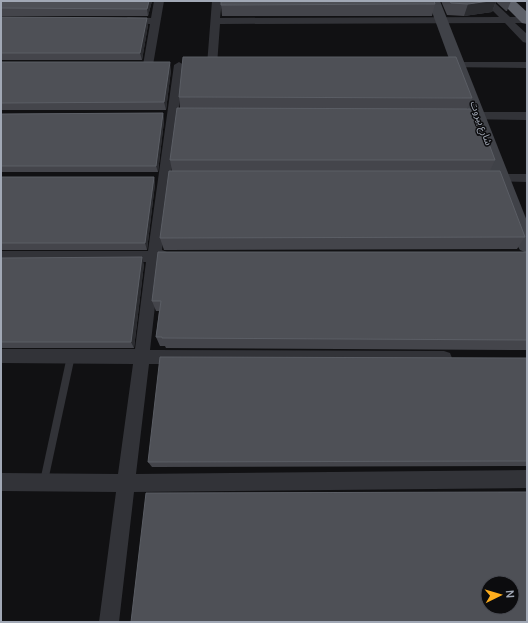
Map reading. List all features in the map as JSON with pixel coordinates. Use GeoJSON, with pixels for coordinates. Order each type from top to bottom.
{"type":"FeatureCollection","features":[{"type":"Feature","properties":{"kind":"highway"},"geometry":{"type":"LineString","coordinates":[[507,1],[527,20]]}},
{"type":"Feature","properties":{"kind":"highway"},"geometry":{"type":"LineString","coordinates":[[519,1],[527,8]]}},
{"type":"Feature","properties":{"kind":"street"},"geometry":{"type":"LineString","coordinates":[[148,65],[159,1]]}},
{"type":"Feature","properties":{"kind":"street"},"geometry":{"type":"LineString","coordinates":[[109,622],[164,177],[177,115],[185,65],[216,65],[217,1]]}},
{"type":"Feature","properties":{"kind":"street","name":"شارع بيروت"},"geometry":{"type":"LineString","coordinates":[[434,1],[460,65],[502,178],[524,252]]}},
{"type":"Feature","properties":{"kind":"street"},"geometry":{"type":"LineString","coordinates":[[488,1],[527,40]]}},
{"type":"Feature","properties":{"kind":"street"},"geometry":{"type":"LineString","coordinates":[[117,20],[156,20]]}},
{"type":"Feature","properties":{"kind":"street"},"geometry":{"type":"LineString","coordinates":[[216,21],[527,20]]}},
{"type":"Feature","properties":{"kind":"street"},"geometry":{"type":"LineString","coordinates":[[436,65],[527,65]]}},
{"type":"Feature","properties":{"kind":"street"},"geometry":{"type":"LineString","coordinates":[[157,115],[177,115]]}},
{"type":"Feature","properties":{"kind":"street"},"geometry":{"type":"LineString","coordinates":[[456,116],[527,116]]}},
{"type":"Feature","properties":{"kind":"street"},"geometry":{"type":"LineString","coordinates":[[149,177],[180,177]]}},
{"type":"Feature","properties":{"kind":"street"},"geometry":{"type":"LineString","coordinates":[[479,178],[527,178]]}},
{"type":"Feature","properties":{"kind":"street"},"geometry":{"type":"LineString","coordinates":[[1,257],[177,256]]}},
{"type":"Feature","properties":{"kind":"street"},"geometry":{"type":"LineString","coordinates":[[1,356],[456,358]]}},
{"type":"Feature","properties":{"kind":"street"},"geometry":{"type":"LineString","coordinates":[[1,482],[126,483],[527,479]]}},
{"type":"Feature","properties":{"kind":"lane"},"geometry":{"type":"LineString","coordinates":[[44,482],[71,356]]}},
{"type":"Feature","properties":{"kind":"building"},"geometry":{"type":"Polygon","coordinates":[[[1,1],[149,1],[147,9],[1,8],[1,1]]]}},
{"type":"Feature","properties":{"kind":"building"},"geometry":{"type":"Polygon","coordinates":[[[221,1],[434,1],[435,4],[221,5],[221,1]]]}},
{"type":"Feature","properties":{"kind":"building"},"geometry":{"type":"Polygon","coordinates":[[[450,1],[490,1],[468,4],[451,3],[450,1]]]}},
{"type":"Feature","properties":{"kind":"building"},"geometry":{"type":"Polygon","coordinates":[[[1,17],[147,18],[140,53],[1,53],[1,17]]]}},
{"type":"Feature","properties":{"kind":"building"},"geometry":{"type":"Polygon","coordinates":[[[183,57],[456,57],[472,98],[179,97],[183,57]]]}},
{"type":"Feature","properties":{"kind":"building"},"geometry":{"type":"Polygon","coordinates":[[[1,62],[170,62],[164,102],[1,103],[1,62]]]}},
{"type":"Feature","properties":{"kind":"building"},"geometry":{"type":"Polygon","coordinates":[[[177,108],[476,109],[495,160],[170,160],[177,108]]]}},
{"type":"Feature","properties":{"kind":"building"},"geometry":{"type":"Polygon","coordinates":[[[163,113],[156,166],[1,166],[1,114],[163,113]]]}},
{"type":"Feature","properties":{"kind":"building"},"geometry":{"type":"Polygon","coordinates":[[[169,171],[500,171],[525,237],[160,238],[169,171]]]}},
{"type":"Feature","properties":{"kind":"building"},"geometry":{"type":"Polygon","coordinates":[[[1,177],[154,177],[145,243],[1,243],[1,177]]]}},
{"type":"Feature","properties":{"kind":"building"},"geometry":{"type":"Polygon","coordinates":[[[158,252],[527,252],[527,340],[156,337],[161,301],[152,301],[158,252]]]}},
{"type":"Feature","properties":{"kind":"building"},"geometry":{"type":"Polygon","coordinates":[[[142,257],[131,342],[1,342],[1,258],[142,257]]]}},
{"type":"Feature","properties":{"kind":"building"},"geometry":{"type":"Polygon","coordinates":[[[160,357],[527,358],[527,461],[148,462],[160,357]]]}},
{"type":"Feature","properties":{"kind":"building"},"geometry":{"type":"Polygon","coordinates":[[[527,492],[527,622],[131,622],[146,493],[527,492]]]}}]}
